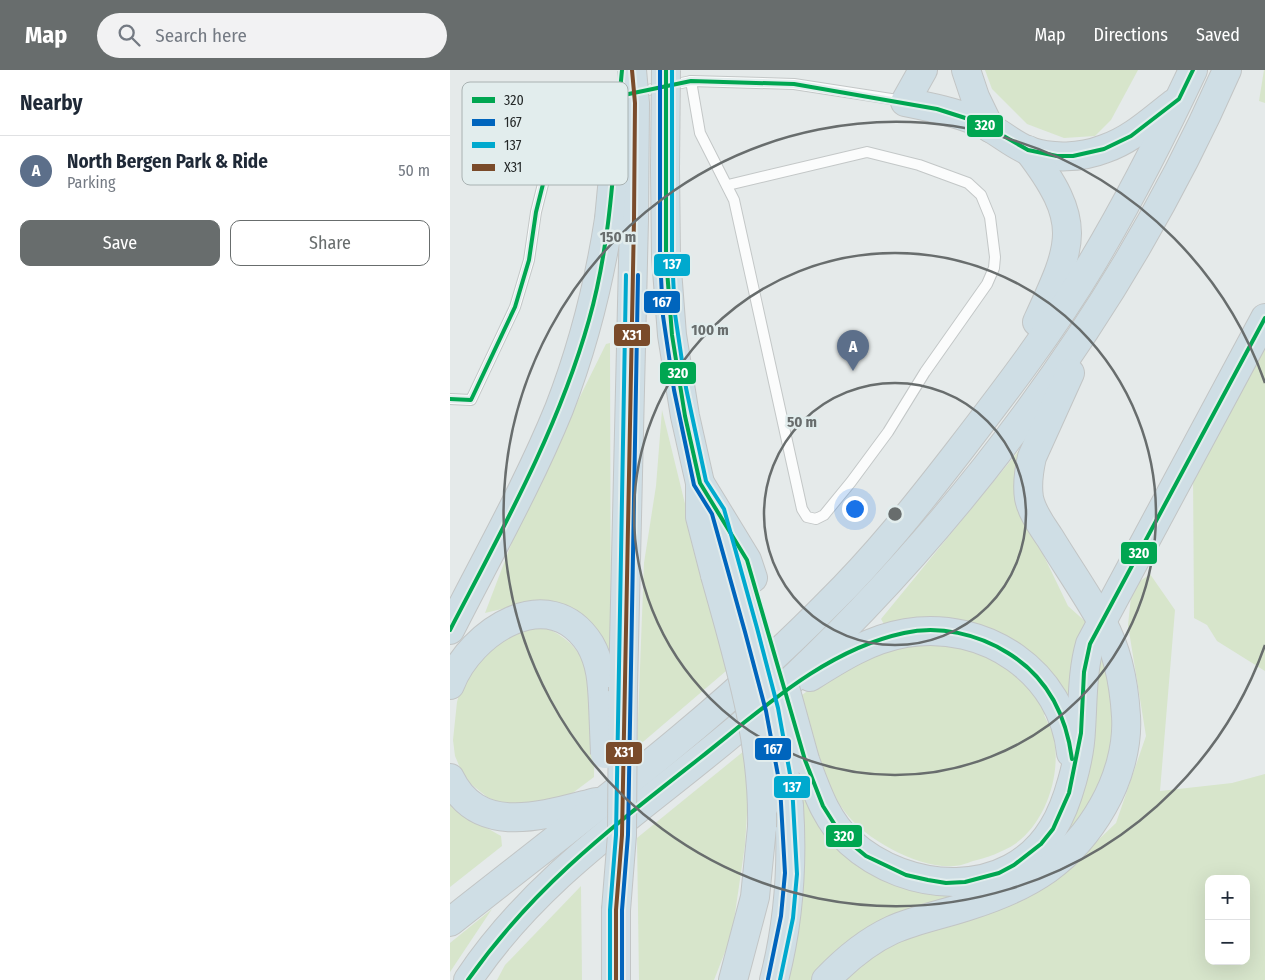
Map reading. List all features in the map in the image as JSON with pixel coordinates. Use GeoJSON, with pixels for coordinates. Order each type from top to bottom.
{"type":"FeatureCollection","features":[{"type":"Feature","properties":{"kind":"highway"},"geometry":{"type":"LineString","coordinates":[[628,161],[635,103],[632,70]]}},
{"type":"Feature","properties":{"kind":"highway"},"geometry":{"type":"LineString","coordinates":[[666,70],[665,220],[669,315],[685,416],[700,483],[700,517],[734,572],[823,806],[835,826],[849,842],[866,856],[906,875],[946,883],[964,882],[999,873],[1027,856],[1053,829],[1069,793],[1081,733],[1086,657],[1090,644],[1265,318]]}},
{"type":"Feature","properties":{"kind":"highway"},"geometry":{"type":"LineString","coordinates":[[914,103],[923,70]]}},
{"type":"Feature","properties":{"kind":"highway"},"geometry":{"type":"LineString","coordinates":[[450,922],[602,800],[663,754],[711,713],[827,606],[908,516],[1003,396],[1091,264],[1140,179],[1193,70]]}},
{"type":"Feature","properties":{"kind":"highway"},"geometry":{"type":"LineString","coordinates":[[826,980],[856,952],[892,930],[972,905],[1036,878],[1054,866],[1084,835],[1108,798],[1118,774],[1124,750],[1127,722],[1122,674],[1102,622],[1034,512],[1029,499],[1031,464],[1037,444],[1105,300],[1169,189],[1227,70]]}},
{"type":"Feature","properties":{"kind":"highway"},"geometry":{"type":"LineString","coordinates":[[914,103],[938,104],[956,97],[964,86],[966,71]]}},
{"type":"Feature","properties":{"kind":"highway"},"geometry":{"type":"LineString","coordinates":[[966,71],[975,97],[990,128]]}},
{"type":"Feature","properties":{"kind":"highway"},"geometry":{"type":"LineString","coordinates":[[914,103],[968,118],[990,128],[1028,150],[1065,156],[1087,154],[1104,149],[1131,136],[1179,99]]}},
{"type":"Feature","properties":{"kind":"highway"},"geometry":{"type":"LineString","coordinates":[[1003,396],[1060,273],[1068,243],[1061,201],[1046,173],[1028,150]]}},
{"type":"Feature","properties":{"kind":"highway"},"geometry":{"type":"LineString","coordinates":[[450,630],[518,497],[558,410],[579,352],[621,219],[616,185]]}},
{"type":"Feature","properties":{"kind":"highway"},"geometry":{"type":"LineString","coordinates":[[616,980],[616,910],[622,835],[613,695],[621,219],[625,185]]}},
{"type":"Feature","properties":{"kind":"highway"},"geometry":{"type":"LineString","coordinates":[[468,980],[508,926],[564,870],[612,828],[758,710],[868,602],[954,504],[1034,402],[1105,300]]}},
{"type":"Feature","properties":{"kind":"highway"},"geometry":{"type":"LineString","coordinates":[[700,483],[718,511],[772,710],[783,760],[792,852],[790,896],[783,943],[774,980]]}},
{"type":"Feature","properties":{"kind":"highway"},"geometry":{"type":"LineString","coordinates":[[733,980],[745,942],[755,897],[762,827],[762,786],[757,742],[739,660],[734,572]]}},
{"type":"Feature","properties":{"kind":"highway"},"geometry":{"type":"LineString","coordinates":[[450,685],[464,658],[495,629],[515,619],[547,616],[566,623],[584,636],[613,695]]}},
{"type":"Feature","properties":{"kind":"highway"},"geometry":{"type":"LineString","coordinates":[[758,710],[834,662],[865,645],[904,633],[921,631],[956,632],[1007,651],[1034,672],[1047,686],[1062,715],[1067,732],[1073,771]]}},
{"type":"Feature","properties":{"kind":"highway"},"geometry":{"type":"LineString","coordinates":[[450,778],[462,797],[470,804],[500,817],[536,816],[602,800]]}},
{"type":"Feature","properties":{"kind":"lane"},"geometry":{"type":"LineString","coordinates":[[691,81],[700,133],[719,173],[728,185],[736,210],[802,509],[807,517],[816,520],[824,515],[835,502],[883,439],[926,372],[987,284],[994,268],[995,257],[990,218],[981,195],[968,183],[920,165],[867,152],[728,185]]}},
{"type":"Feature","properties":{"kind":"lane"},"geometry":{"type":"LineString","coordinates":[[628,94],[691,81],[794,84],[914,103]]}},
{"type":"Feature","properties":{"kind":"lane"},"geometry":{"type":"LineString","coordinates":[[450,399],[471,400],[516,307],[529,260],[536,212],[543,185]]}},
{"type":"Feature","properties":{"kind":"green space"},"geometry":{"type":"Polygon","coordinates":[[[985,70],[1138,70],[1111,120],[1095,136],[1064,138],[1027,124],[992,89],[985,70]]]}},
{"type":"Feature","properties":{"kind":"green space"},"geometry":{"type":"Polygon","coordinates":[[[1265,70],[1265,103],[1259,101],[1265,70]]]}},
{"type":"Feature","properties":{"kind":"green space"},"geometry":{"type":"Polygon","coordinates":[[[1265,342],[1265,671],[1217,641],[1207,625],[1194,618],[1193,471],[1265,342]]]}},
{"type":"Feature","properties":{"kind":"green space"},"geometry":{"type":"Polygon","coordinates":[[[610,343],[611,671],[604,653],[518,605],[485,613],[525,508],[606,344],[610,343]]]}},
{"type":"Feature","properties":{"kind":"green space"},"geometry":{"type":"Polygon","coordinates":[[[662,410],[726,671],[637,747],[644,563],[656,486],[662,410]]]}},
{"type":"Feature","properties":{"kind":"green space"},"geometry":{"type":"Polygon","coordinates":[[[1030,437],[1027,521],[1068,606],[1087,623],[1073,715],[1043,667],[885,626],[881,619],[1030,437]]]}},
{"type":"Feature","properties":{"kind":"green space"},"geometry":{"type":"Polygon","coordinates":[[[1150,574],[1175,610],[1160,791],[1232,783],[1265,774],[1265,980],[846,980],[890,942],[1052,884],[1116,823],[1146,736],[1128,625],[1132,587],[1150,574]]]}},
{"type":"Feature","properties":{"kind":"green space"},"geometry":{"type":"Polygon","coordinates":[[[543,627],[564,638],[578,653],[587,670],[595,712],[594,777],[570,795],[546,803],[510,807],[487,797],[471,784],[461,770],[455,756],[453,740],[457,702],[462,683],[473,665],[509,632],[543,627]]]}},
{"type":"Feature","properties":{"kind":"green space"},"geometry":{"type":"Polygon","coordinates":[[[913,641],[982,651],[1020,675],[1049,710],[1044,715],[1053,736],[1056,753],[1053,782],[1043,811],[1026,835],[1015,844],[1005,850],[959,866],[940,866],[910,858],[879,842],[854,822],[845,812],[823,772],[799,697],[842,667],[913,641]]]}},
{"type":"Feature","properties":{"kind":"green space"},"geometry":{"type":"Polygon","coordinates":[[[1107,656],[1117,727],[1108,773],[1066,841],[814,980],[789,980],[801,911],[802,856],[796,768],[900,884],[1045,852],[1098,657],[1107,656]]]}},
{"type":"Feature","properties":{"kind":"green space"},"geometry":{"type":"Polygon","coordinates":[[[744,751],[748,799],[745,845],[732,934],[714,980],[639,980],[637,838],[744,751]]]}},
{"type":"Feature","properties":{"kind":"green space"},"geometry":{"type":"Polygon","coordinates":[[[450,801],[464,815],[501,836],[502,846],[450,887],[450,801]]]}},
{"type":"Feature","properties":{"kind":"green space"},"geometry":{"type":"Polygon","coordinates":[[[581,886],[582,980],[497,980],[505,965],[581,886]]]}},
{"type":"Feature","properties":{"kind":"green space"},"geometry":{"type":"Polygon","coordinates":[[[492,909],[450,972],[450,943],[492,909]]]}},
{"type":"Feature","properties":{"kind":"transit line","name":"320"},"geometry":{"type":"LineString","coordinates":[[621,82],[622,70]]}},
{"type":"Feature","properties":{"kind":"transit line","name":"X31"},"geometry":{"type":"LineString","coordinates":[[616,980],[616,910],[622,835],[634,219],[635,103],[632,70]]}},
{"type":"Feature","properties":{"kind":"transit line","name":"167"},"geometry":{"type":"LineString","coordinates":[[660,70],[660,257],[663,316],[674,390],[694,485],[712,514],[745,632],[766,711],[780,786],[785,873],[781,916],[768,979]]}},
{"type":"Feature","properties":{"kind":"transit line","name":"320"},"geometry":{"type":"LineString","coordinates":[[666,70],[666,257],[672,335],[685,416],[700,483],[747,560],[805,760],[823,806],[849,842],[866,856],[906,875],[946,883],[965,882],[999,873],[1014,865],[1041,844],[1053,829],[1069,793],[1081,733],[1084,672],[1090,644],[1265,318]]}},
{"type":"Feature","properties":{"kind":"transit line","name":"137"},"geometry":{"type":"LineString","coordinates":[[672,70],[672,257],[675,314],[686,388],[706,481],[724,509],[757,628],[778,708],[792,785],[797,874],[793,918],[780,980]]}},
{"type":"Feature","properties":{"kind":"transit line","name":"320"},"geometry":{"type":"LineString","coordinates":[[628,94],[691,81],[794,84],[937,109],[981,123],[1028,150],[1057,156],[1073,156],[1104,149],[1131,136],[1179,99],[1193,70]]}},
{"type":"Feature","properties":{"kind":"transit line","name":"320"},"geometry":{"type":"LineString","coordinates":[[450,399],[471,400],[515,307],[529,260],[536,212],[543,185]]}},
{"type":"Feature","properties":{"kind":"transit line","name":"320"},"geometry":{"type":"LineString","coordinates":[[450,630],[509,517],[562,401],[589,320],[597,289],[603,259],[612,185]]}},
{"type":"Feature","properties":{"kind":"transit line","name":"137"},"geometry":{"type":"LineString","coordinates":[[610,980],[610,910],[616,835],[626,275]]}},
{"type":"Feature","properties":{"kind":"transit line","name":"167"},"geometry":{"type":"LineString","coordinates":[[622,980],[622,910],[628,835],[638,275]]}},
{"type":"Feature","properties":{"kind":"transit line","name":"320"},"geometry":{"type":"LineString","coordinates":[[468,980],[493,946],[547,887],[575,860],[635,809],[795,684],[847,653],[875,641],[917,631],[944,631],[971,636],[1008,653],[1034,673],[1052,698],[1065,727],[1072,759]]}},
{"type":"Feature","properties":{"kind":"place","name":"North Bergen Park & Ride"},"geometry":{"type":"Point","coordinates":[853,371]}}]}
